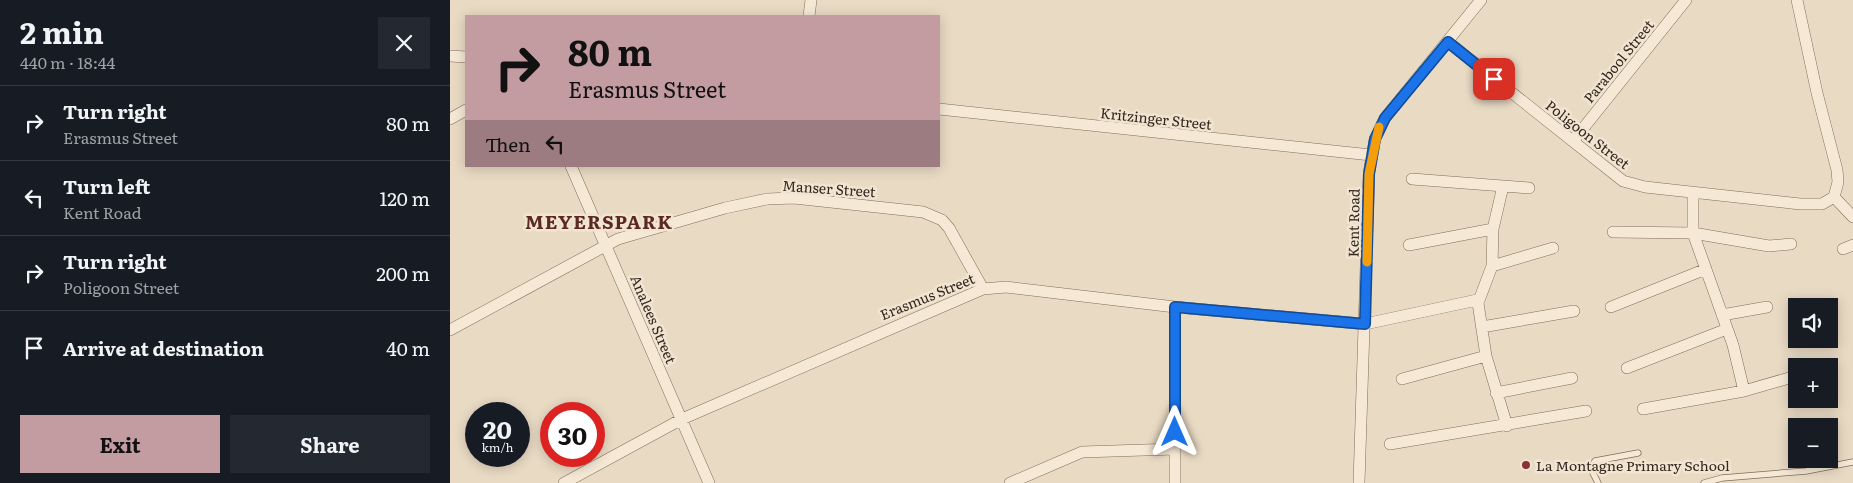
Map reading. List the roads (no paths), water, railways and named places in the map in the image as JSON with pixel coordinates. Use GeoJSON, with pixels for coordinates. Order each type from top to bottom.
{"type":"FeatureCollection","features":[{"type":"Feature","properties":{"kind":"street"},"geometry":{"type":"LineString","coordinates":[[809,15],[811,0]]}},
{"type":"Feature","properties":{"kind":"street","name":"Kent Road"},"geometry":{"type":"LineString","coordinates":[[1359,483],[1371,156],[1378,129],[1385,118],[1481,0]]}},
{"type":"Feature","properties":{"kind":"street","name":"Parabool Street"},"geometry":{"type":"LineString","coordinates":[[1572,141],[1686,0]]}},
{"type":"Feature","properties":{"kind":"street"},"geometry":{"type":"LineString","coordinates":[[1797,0],[1817,93],[1837,170],[1838,182],[1834,197],[1853,217]]}},
{"type":"Feature","properties":{"kind":"street","name":"Poligoon Street"},"geometry":{"type":"LineString","coordinates":[[1448,42],[1615,176],[1631,184],[1800,204],[1822,204],[1834,197]]}},
{"type":"Feature","properties":{"kind":"street"},"geometry":{"type":"LineString","coordinates":[[450,56],[465,58]]}},
{"type":"Feature","properties":{"kind":"street","name":"Kritzinger Street"},"geometry":{"type":"LineString","coordinates":[[940,109],[1371,156]]}},
{"type":"Feature","properties":{"kind":"street"},"geometry":{"type":"LineString","coordinates":[[450,119],[465,111]]}},
{"type":"Feature","properties":{"kind":"street","name":"Analees Street"},"geometry":{"type":"LineString","coordinates":[[571,167],[709,483]]}},
{"type":"Feature","properties":{"kind":"street"},"geometry":{"type":"LineString","coordinates":[[1412,179],[1529,188]]}},
{"type":"Feature","properties":{"kind":"street"},"geometry":{"type":"LineString","coordinates":[[1503,186],[1493,229],[1492,266],[1478,300],[1486,356],[1507,426]]}},
{"type":"Feature","properties":{"kind":"street"},"geometry":{"type":"LineString","coordinates":[[1694,192],[1693,233],[1727,329],[1744,391]]}},
{"type":"Feature","properties":{"kind":"street","name":"Manser Street"},"geometry":{"type":"LineString","coordinates":[[450,330],[606,245],[683,220],[767,199],[794,198],[923,212],[946,224],[960,244],[983,289]]}},
{"type":"Feature","properties":{"kind":"street"},"geometry":{"type":"LineString","coordinates":[[1409,245],[1493,229]]}},
{"type":"Feature","properties":{"kind":"street"},"geometry":{"type":"LineString","coordinates":[[1613,232],[1693,233],[1769,246],[1791,244]]}},
{"type":"Feature","properties":{"kind":"street"},"geometry":{"type":"LineString","coordinates":[[1492,266],[1553,248]]}},
{"type":"Feature","properties":{"kind":"street"},"geometry":{"type":"LineString","coordinates":[[1611,306],[1706,269]]}},
{"type":"Feature","properties":{"kind":"street","name":"Erasmus Street"},"geometry":{"type":"LineString","coordinates":[[564,483],[682,419],[983,289],[1015,288],[1175,307],[1365,324],[1478,300]]}},
{"type":"Feature","properties":{"kind":"street"},"geometry":{"type":"LineString","coordinates":[[1175,307],[1175,483]]}},
{"type":"Feature","properties":{"kind":"street"},"geometry":{"type":"LineString","coordinates":[[1722,315],[1767,307]]}},
{"type":"Feature","properties":{"kind":"street"},"geometry":{"type":"LineString","coordinates":[[1482,327],[1574,311]]}},
{"type":"Feature","properties":{"kind":"street"},"geometry":{"type":"LineString","coordinates":[[1627,368],[1727,329]]}},
{"type":"Feature","properties":{"kind":"street"},"geometry":{"type":"LineString","coordinates":[[1402,379],[1486,356]]}},
{"type":"Feature","properties":{"kind":"street"},"geometry":{"type":"LineString","coordinates":[[1496,393],[1572,378]]}},
{"type":"Feature","properties":{"kind":"street"},"geometry":{"type":"LineString","coordinates":[[1643,409],[1744,391],[1788,378]]}},
{"type":"Feature","properties":{"kind":"street"},"geometry":{"type":"LineString","coordinates":[[1390,444],[1507,426],[1586,411]]}},
{"type":"Feature","properties":{"kind":"street"},"geometry":{"type":"LineString","coordinates":[[1010,483],[1082,452],[1175,449]]}},
{"type":"Feature","properties":{"kind":"lane"},"geometry":{"type":"LineString","coordinates":[[1598,483],[1591,469],[1595,461],[1638,453]]}},
{"type":"Feature","properties":{"kind":"lane"},"geometry":{"type":"LineString","coordinates":[[1704,483],[1722,478],[1806,471],[1853,462]]}},
{"type":"Feature","properties":{"kind":"place","name":"La Montagne Primary School"},"geometry":{"type":"Point","coordinates":[1526,465]}},
{"type":"Feature","properties":{"kind":"district","name":"MEYERSPARK"},"geometry":{"type":"Point","coordinates":[599,221]}}]}
